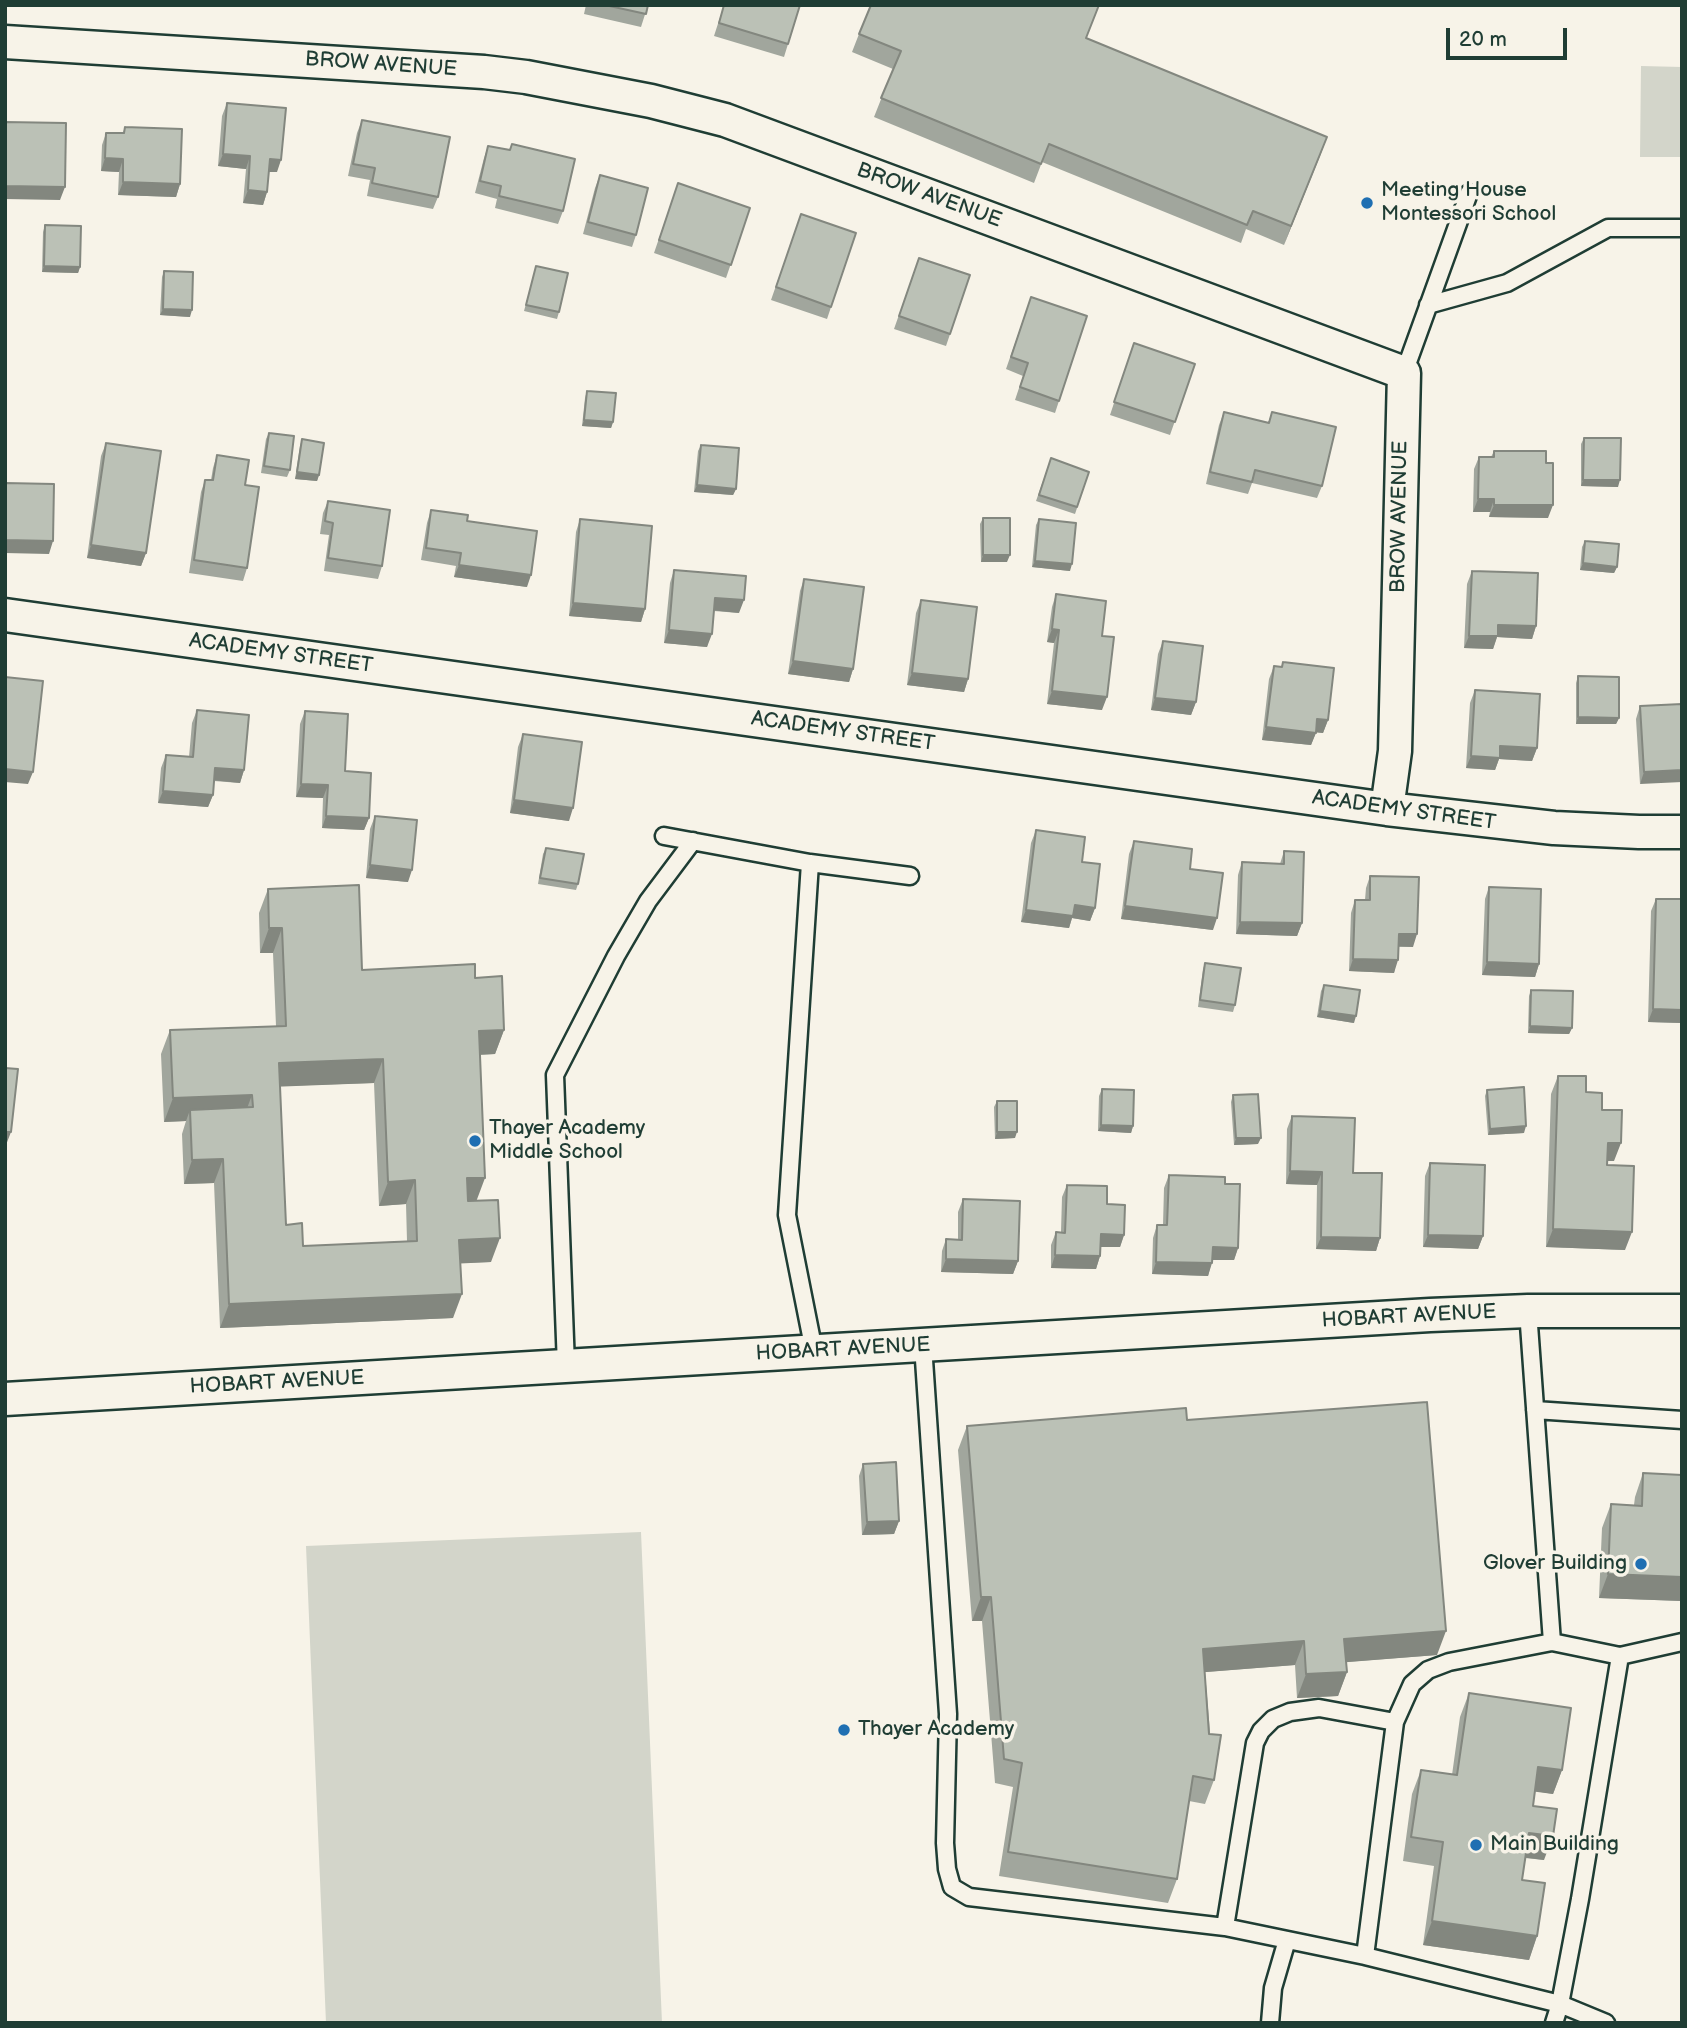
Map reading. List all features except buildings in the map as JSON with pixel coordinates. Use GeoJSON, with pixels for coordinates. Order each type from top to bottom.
{"type":"FeatureCollection","features":[{"type":"Feature","properties":{"kind":"street","name":"BROW AVENUE"},"geometry":{"type":"LineString","coordinates":[[5,42],[484,72],[526,76],[651,101],[725,120],[1404,373],[1395,751],[1387,809]]}},
{"type":"Feature","properties":{"kind":"street","name":"ACADEMY STREET"},"geometry":{"type":"LineString","coordinates":[[5,615],[1387,809],[1526,826],[1595,831],[1682,832]]}},
{"type":"Feature","properties":{"kind":"street","name":"HOBART AVENUE"},"geometry":{"type":"LineString","coordinates":[[5,1399],[1528,1311],[1682,1311]]}},
{"type":"Feature","properties":{"kind":"lane"},"geometry":{"type":"LineString","coordinates":[[1404,373],[1469,193]]}},
{"type":"Feature","properties":{"kind":"lane"},"geometry":{"type":"LineString","coordinates":[[1428,305],[1507,283],[1608,228],[1682,228]]}},
{"type":"Feature","properties":{"kind":"lane"},"geometry":{"type":"LineString","coordinates":[[664,836],[810,863],[909,876]]}},
{"type":"Feature","properties":{"kind":"lane"},"geometry":{"type":"LineString","coordinates":[[566,1366],[555,1075],[616,956],[648,901],[693,841]]}},
{"type":"Feature","properties":{"kind":"lane"},"geometry":{"type":"LineString","coordinates":[[810,863],[787,1215],[814,1351]]}},
{"type":"Feature","properties":{"kind":"lane"},"geometry":{"type":"LineString","coordinates":[[1528,1311],[1552,1642]]}},
{"type":"Feature","properties":{"kind":"lane"},"geometry":{"type":"LineString","coordinates":[[923,1345],[948,1714],[945,1843],[947,1869],[952,1887],[969,1897],[1225,1927],[1365,1956],[1560,2004],[1606,2023]]}},
{"type":"Feature","properties":{"kind":"lane"},"geometry":{"type":"LineString","coordinates":[[1535,1410],[1682,1420]]}},
{"type":"Feature","properties":{"kind":"lane"},"geometry":{"type":"LineString","coordinates":[[1365,1956],[1395,1722],[1412,1684],[1428,1670],[1449,1662],[1552,1642],[1620,1656],[1682,1642]]}},
{"type":"Feature","properties":{"kind":"lane"},"geometry":{"type":"LineString","coordinates":[[1553,2023],[1560,2004],[1580,1899],[1620,1656]]}},
{"type":"Feature","properties":{"kind":"lane"},"geometry":{"type":"LineString","coordinates":[[1225,1927],[1255,1744],[1261,1731],[1273,1719],[1290,1712],[1319,1708],[1395,1722]]}},
{"type":"Feature","properties":{"kind":"lane"},"geometry":{"type":"LineString","coordinates":[[1270,2023],[1273,1988],[1287,1940]]}},
{"type":"Feature","properties":{"kind":"shaded area"},"geometry":{"type":"Polygon","coordinates":[[[1641,66],[1682,67],[1682,157],[1640,157],[1641,66]]]}},
{"type":"Feature","properties":{"kind":"shaded area"},"geometry":{"type":"Polygon","coordinates":[[[641,1532],[662,2023],[326,2023],[306,1546],[641,1532]]]}},
{"type":"Feature","properties":{"kind":"place","name":"Meeting House Montessori School"},"geometry":{"type":"Point","coordinates":[1367,203]}},
{"type":"Feature","properties":{"kind":"place","name":"Thayer Academy Middle School"},"geometry":{"type":"Point","coordinates":[475,1141]}},
{"type":"Feature","properties":{"kind":"place","name":"Glover Building"},"geometry":{"type":"Point","coordinates":[1641,1564]}},
{"type":"Feature","properties":{"kind":"place","name":"Thayer Academy"},"geometry":{"type":"Point","coordinates":[844,1730]}},
{"type":"Feature","properties":{"kind":"place","name":"Main Building"},"geometry":{"type":"Point","coordinates":[1476,1845]}}]}
